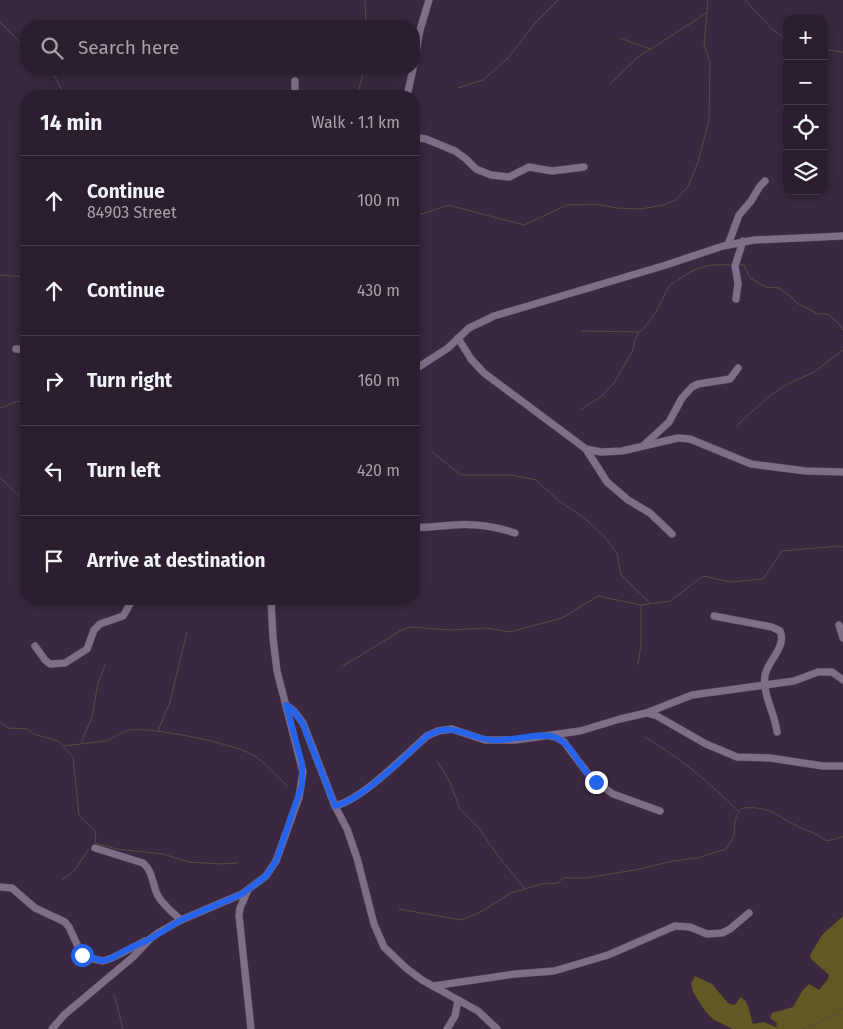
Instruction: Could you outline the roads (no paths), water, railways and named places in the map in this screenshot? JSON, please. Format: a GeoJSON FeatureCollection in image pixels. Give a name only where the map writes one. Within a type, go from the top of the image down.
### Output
{"type":"FeatureCollection","features":[{"type":"Feature","properties":{"kind":"street"},"geometry":{"type":"LineString","coordinates":[[420,30],[429,0]]}},
{"type":"Feature","properties":{"kind":"street"},"geometry":{"type":"LineString","coordinates":[[408,90],[412,75]]}},
{"type":"Feature","properties":{"kind":"street"},"geometry":{"type":"LineString","coordinates":[[294,81],[295,90]]}},
{"type":"Feature","properties":{"kind":"street"},"geometry":{"type":"LineString","coordinates":[[420,138],[455,151],[476,169],[491,175],[509,177],[529,167],[552,170],[584,167]]}},
{"type":"Feature","properties":{"kind":"street"},"geometry":{"type":"LineString","coordinates":[[728,245],[740,215],[752,201],[760,186],[765,182]]}},
{"type":"Feature","properties":{"kind":"street"},"geometry":{"type":"LineString","coordinates":[[420,366],[432,359],[469,328],[494,316],[666,265],[695,254],[743,241],[843,236]]}},
{"type":"Feature","properties":{"kind":"street"},"geometry":{"type":"LineString","coordinates":[[736,299],[738,283],[735,266],[743,241]]}},
{"type":"Feature","properties":{"kind":"street"},"geometry":{"type":"LineString","coordinates":[[458,338],[471,359],[484,373],[586,449],[612,452],[678,438],[690,439],[751,464],[806,471],[843,472]]}},
{"type":"Feature","properties":{"kind":"street"},"geometry":{"type":"LineString","coordinates":[[16,349],[20,349]]}},
{"type":"Feature","properties":{"kind":"street"},"geometry":{"type":"LineString","coordinates":[[641,447],[669,422],[682,398],[692,387],[698,384],[730,379],[738,368]]}},
{"type":"Feature","properties":{"kind":"street"},"geometry":{"type":"LineString","coordinates":[[586,449],[607,482],[628,500],[650,513],[672,534]]}},
{"type":"Feature","properties":{"kind":"street"},"geometry":{"type":"LineString","coordinates":[[420,527],[484,525],[515,533]]}},
{"type":"Feature","properties":{"kind":"street"},"geometry":{"type":"LineString","coordinates":[[35,646],[50,664],[65,663],[87,649],[94,630],[100,624],[123,616],[130,605]]}},
{"type":"Feature","properties":{"kind":"street"},"geometry":{"type":"LineString","coordinates":[[0,886],[12,888],[35,908],[65,922],[82,955],[103,961],[150,939],[181,920],[248,890],[266,876],[276,861],[302,785],[302,764],[277,671],[271,605]]}},
{"type":"Feature","properties":{"kind":"street"},"geometry":{"type":"LineString","coordinates":[[714,616],[772,627],[780,631],[781,645],[766,670],[764,684],[776,721],[776,732]]}},
{"type":"Feature","properties":{"kind":"street"},"geometry":{"type":"LineString","coordinates":[[839,625],[843,638]]}},
{"type":"Feature","properties":{"kind":"street"},"geometry":{"type":"LineString","coordinates":[[335,806],[344,804],[364,791],[427,736],[438,730],[452,729],[491,740],[515,740],[580,731],[620,718],[646,713],[692,695],[794,681],[826,671],[832,672],[843,680]]}},
{"type":"Feature","properties":{"kind":"street"},"geometry":{"type":"LineString","coordinates":[[286,705],[294,711],[303,724],[335,806],[347,829],[374,924],[384,947],[406,968],[433,986],[478,1011],[490,1025],[497,1029]]}},
{"type":"Feature","properties":{"kind":"street"},"geometry":{"type":"LineString","coordinates":[[646,713],[657,716],[706,744],[737,757],[770,758],[823,766],[843,766]]}},
{"type":"Feature","properties":{"kind":"street"},"geometry":{"type":"LineString","coordinates":[[547,735],[556,737],[564,742],[592,779],[613,794],[660,811]]}},
{"type":"Feature","properties":{"kind":"street"},"geometry":{"type":"LineString","coordinates":[[95,848],[143,863],[149,867],[154,887],[159,897],[181,920]]}},
{"type":"Feature","properties":{"kind":"street"},"geometry":{"type":"LineString","coordinates":[[248,890],[239,915],[251,1029]]}},
{"type":"Feature","properties":{"kind":"street"},"geometry":{"type":"LineString","coordinates":[[433,986],[520,973],[554,971],[608,955],[675,926],[690,927],[707,934],[722,933],[730,929],[749,913]]}},
{"type":"Feature","properties":{"kind":"street"},"geometry":{"type":"LineString","coordinates":[[52,1029],[64,1015],[133,957],[150,939]]}},
{"type":"Feature","properties":{"kind":"street"},"geometry":{"type":"LineString","coordinates":[[446,1029],[455,1016],[458,1000]]}},
{"type":"Feature","properties":{"kind":"waterway"},"geometry":{"type":"LineString","coordinates":[[365,0],[366,20]]}},
{"type":"Feature","properties":{"kind":"waterway"},"geometry":{"type":"LineString","coordinates":[[458,88],[483,80],[507,59],[537,21],[558,0]]}},
{"type":"Feature","properties":{"kind":"waterway"},"geometry":{"type":"LineString","coordinates":[[420,215],[448,205],[524,225],[567,205],[596,204],[616,208],[641,209],[663,205],[676,200],[688,186],[698,162],[709,120],[710,63],[704,45],[708,0]]}},
{"type":"Feature","properties":{"kind":"waterway"},"geometry":{"type":"LineString","coordinates":[[745,0],[773,30],[783,36]]}},
{"type":"Feature","properties":{"kind":"waterway"},"geometry":{"type":"LineString","coordinates":[[609,85],[639,56],[706,13]]}},
{"type":"Feature","properties":{"kind":"waterway"},"geometry":{"type":"LineString","coordinates":[[0,22],[20,42]]}},
{"type":"Feature","properties":{"kind":"waterway"},"geometry":{"type":"LineString","coordinates":[[620,38],[650,49]]}},
{"type":"Feature","properties":{"kind":"waterway"},"geometry":{"type":"LineString","coordinates":[[828,50],[843,52]]}},
{"type":"Feature","properties":{"kind":"waterway"},"geometry":{"type":"LineString","coordinates":[[54,75],[62,90]]}},
{"type":"Feature","properties":{"kind":"waterway"},"geometry":{"type":"LineString","coordinates":[[359,90],[362,75]]}},
{"type":"Feature","properties":{"kind":"waterway"},"geometry":{"type":"LineString","coordinates":[[677,281],[696,269],[716,265],[732,265]]}},
{"type":"Feature","properties":{"kind":"waterway"},"geometry":{"type":"LineString","coordinates":[[737,265],[744,265],[750,278],[766,287],[779,288],[792,297],[795,302],[818,314],[827,314],[843,330]]}},
{"type":"Feature","properties":{"kind":"waterway"},"geometry":{"type":"LineString","coordinates":[[0,275],[20,277]]}},
{"type":"Feature","properties":{"kind":"waterway"},"geometry":{"type":"LineString","coordinates":[[582,331],[640,332],[652,318],[668,288],[674,282]]}},
{"type":"Feature","properties":{"kind":"waterway"},"geometry":{"type":"LineString","coordinates":[[580,410],[602,396],[614,383],[633,350],[635,339],[639,332]]}},
{"type":"Feature","properties":{"kind":"waterway"},"geometry":{"type":"LineString","coordinates":[[737,425],[771,395],[786,385],[814,372],[843,350]]}},
{"type":"Feature","properties":{"kind":"waterway"},"geometry":{"type":"LineString","coordinates":[[0,408],[20,401]]}},
{"type":"Feature","properties":{"kind":"waterway"},"geometry":{"type":"LineString","coordinates":[[431,451],[461,475],[512,475],[536,480],[559,501],[583,517],[604,536],[617,553],[621,575],[650,603]]}},
{"type":"Feature","properties":{"kind":"waterway"},"geometry":{"type":"LineString","coordinates":[[0,478],[20,496]]}},
{"type":"Feature","properties":{"kind":"waterway"},"geometry":{"type":"LineString","coordinates":[[343,666],[400,631],[410,627],[451,630],[487,628],[510,632],[562,618],[598,596],[641,605],[670,601],[703,576],[731,582],[763,579],[782,551],[843,547]]}},
{"type":"Feature","properties":{"kind":"waterway"},"geometry":{"type":"LineString","coordinates":[[638,665],[641,644],[641,606]]}},
{"type":"Feature","properties":{"kind":"waterway"},"geometry":{"type":"LineString","coordinates":[[158,731],[170,702],[187,632]]}},
{"type":"Feature","properties":{"kind":"waterway"},"geometry":{"type":"LineString","coordinates":[[81,743],[92,717],[98,683],[105,665]]}},
{"type":"Feature","properties":{"kind":"waterway"},"geometry":{"type":"LineString","coordinates":[[0,722],[8,728],[27,729],[34,734],[58,741],[73,757],[79,815],[94,829],[95,843],[117,849],[163,854],[189,862],[238,863]]}},
{"type":"Feature","properties":{"kind":"waterway"},"geometry":{"type":"LineString","coordinates":[[63,746],[105,741],[129,730],[173,733],[243,750],[267,765],[287,786]]}},
{"type":"Feature","properties":{"kind":"waterway"},"geometry":{"type":"LineString","coordinates":[[645,737],[694,771],[738,811]]}},
{"type":"Feature","properties":{"kind":"waterway"},"geometry":{"type":"LineString","coordinates":[[437,761],[450,782],[460,809],[479,828],[498,856],[525,889]]}},
{"type":"Feature","properties":{"kind":"waterway"},"geometry":{"type":"LineString","coordinates":[[399,909],[461,920],[479,913],[511,893],[541,884],[558,883],[563,878],[585,878],[697,858],[726,849],[733,838],[737,815],[743,808],[760,808],[772,812],[825,840],[843,837]]}},
{"type":"Feature","properties":{"kind":"waterway"},"geometry":{"type":"LineString","coordinates":[[62,880],[74,871],[89,849]]}},
{"type":"Feature","properties":{"kind":"waterway"},"geometry":{"type":"LineString","coordinates":[[114,994],[123,1029]]}},
{"type":"Feature","properties":{"kind":"waterway"},"geometry":{"type":"LineString","coordinates":[[802,1029],[828,1018],[843,1008]]}}]}
